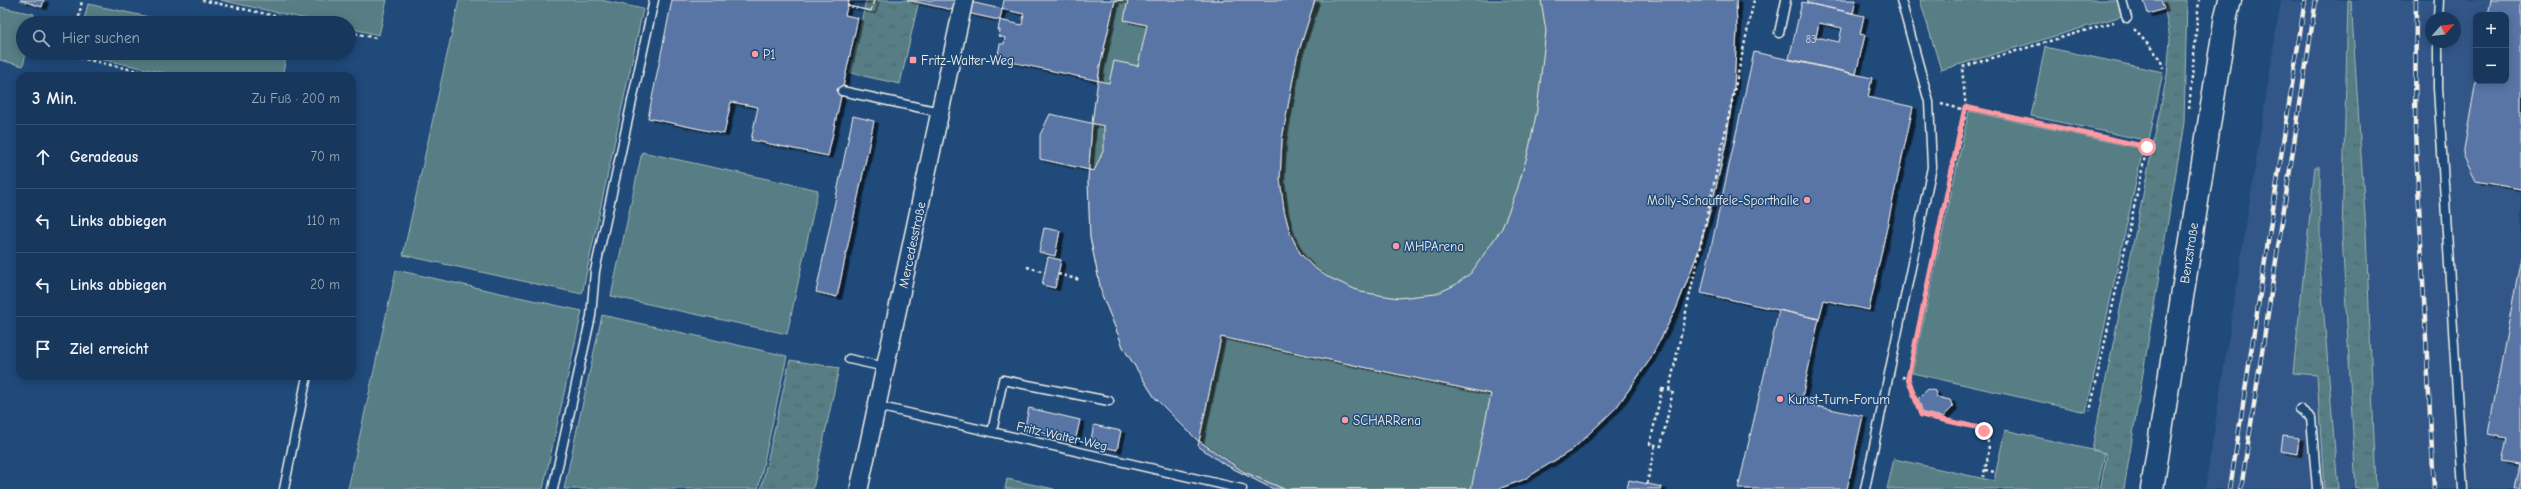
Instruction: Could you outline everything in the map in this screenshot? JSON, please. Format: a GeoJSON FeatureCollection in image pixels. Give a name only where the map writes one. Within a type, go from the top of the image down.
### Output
{"type":"FeatureCollection","features":[{"type":"Feature","properties":{"kind":"main road","name":"Benzstraße"},"geometry":{"type":"LineString","coordinates":[[2152,489],[2227,5]]}},
{"type":"Feature","properties":{"kind":"street","name":"Mercedesstraße"},"geometry":{"type":"LineString","coordinates":[[859,489],[964,0]]}},
{"type":"Feature","properties":{"kind":"lane"},"geometry":{"type":"LineString","coordinates":[[553,489],[591,316],[595,271],[654,0]]}},
{"type":"Feature","properties":{"kind":"lane"},"geometry":{"type":"LineString","coordinates":[[1779,33],[1786,0]]}},
{"type":"Feature","properties":{"kind":"lane"},"geometry":{"type":"LineString","coordinates":[[1865,489],[1932,167],[1929,102],[1900,0]]}},
{"type":"Feature","properties":{"kind":"lane"},"geometry":{"type":"LineString","coordinates":[[2122,0],[2128,18]]}},
{"type":"Feature","properties":{"kind":"lane"},"geometry":{"type":"LineString","coordinates":[[2438,12],[2439,0]]}},
{"type":"Feature","properties":{"kind":"lane"},"geometry":{"type":"LineString","coordinates":[[2438,48],[2438,88],[2463,489]]}},
{"type":"Feature","properties":{"kind":"lane"},"geometry":{"type":"LineString","coordinates":[[842,91],[940,112]]}},
{"type":"Feature","properties":{"kind":"lane"},"geometry":{"type":"LineString","coordinates":[[849,359],[885,367]]}},
{"type":"Feature","properties":{"kind":"lane"},"geometry":{"type":"LineString","coordinates":[[284,489],[306,380]]}},
{"type":"Feature","properties":{"kind":"lane"},"geometry":{"type":"LineString","coordinates":[[992,432],[1003,380],[1109,401]]}},
{"type":"Feature","properties":{"kind":"lane","name":"Fritz-Walter-Weg"},"geometry":{"type":"LineString","coordinates":[[877,406],[1242,489]]}},
{"type":"Feature","properties":{"kind":"lane"},"geometry":{"type":"LineString","coordinates":[[2300,409],[2311,418],[2317,489]]}},
{"type":"Feature","properties":{"kind":"path"},"geometry":{"type":"LineString","coordinates":[[79,16],[82,0]]}},
{"type":"Feature","properties":{"kind":"path"},"geometry":{"type":"LineString","coordinates":[[202,0],[276,16]]}},
{"type":"Feature","properties":{"kind":"path"},"geometry":{"type":"LineString","coordinates":[[1669,390],[1754,0]]}},
{"type":"Feature","properties":{"kind":"path"},"geometry":{"type":"LineString","coordinates":[[2189,111],[2199,0]]}},
{"type":"Feature","properties":{"kind":"path"},"geometry":{"type":"LineString","coordinates":[[1983,477],[1990,446],[1984,431],[1980,428],[1921,415],[1908,378],[1965,108],[1962,67],[2128,18],[2132,26],[2160,58],[2163,68]]}},
{"type":"Feature","properties":{"kind":"path"},"geometry":{"type":"LineString","coordinates":[[356,34],[376,38]]}},
{"type":"Feature","properties":{"kind":"path"},"geometry":{"type":"LineString","coordinates":[[89,60],[142,72]]}},
{"type":"Feature","properties":{"kind":"path"},"geometry":{"type":"LineString","coordinates":[[1929,102],[1965,108],[2147,147],[2090,411]]}},
{"type":"Feature","properties":{"kind":"path"},"geometry":{"type":"LineString","coordinates":[[1027,267],[1045,272]]}},
{"type":"Feature","properties":{"kind":"path"},"geometry":{"type":"LineString","coordinates":[[1058,274],[1080,280]]}},
{"type":"Feature","properties":{"kind":"path"},"geometry":{"type":"LineString","coordinates":[[1890,373],[1908,378]]}},
{"type":"Feature","properties":{"kind":"path"},"geometry":{"type":"LineString","coordinates":[[1662,389],[1669,390],[1673,391],[1661,446],[1650,444],[1662,389]]}},
{"type":"Feature","properties":{"kind":"path"},"geometry":{"type":"LineString","coordinates":[[1647,484],[1655,445]]}},
{"type":"Feature","properties":{"kind":"path"},"geometry":{"type":"LineString","coordinates":[[1985,470],[1995,472]]}},
{"type":"Feature","properties":{"kind":"shaded area"},"geometry":{"type":"Polygon","coordinates":[[[2281,0],[2521,0],[2521,489],[2205,489],[2281,0]]]}},
{"type":"Feature","properties":{"kind":"green space"},"geometry":{"type":"Polygon","coordinates":[[[220,0],[387,0],[379,35],[356,30],[356,16],[293,16],[220,0]]]}},
{"type":"Feature","properties":{"kind":"green space"},"geometry":{"type":"Polygon","coordinates":[[[459,0],[601,0],[643,9],[582,294],[403,255],[459,0]]]}},
{"type":"Feature","properties":{"kind":"green space"},"geometry":{"type":"Polygon","coordinates":[[[866,0],[919,0],[900,84],[850,73],[866,0]]]}},
{"type":"Feature","properties":{"kind":"green space","name":"MHPArena"},"geometry":{"type":"Polygon","coordinates":[[[1115,0],[1736,0],[1736,51],[1731,105],[1723,159],[1710,214],[1693,267],[1672,318],[1646,365],[1616,407],[1598,423],[1524,479],[1498,489],[1284,489],[1244,472],[1196,439],[1155,398],[1124,349],[1102,295],[1090,237],[1088,180],[1092,123],[1100,66],[1115,0]]]}},
{"type":"Feature","properties":{"kind":"green space"},"geometry":{"type":"Polygon","coordinates":[[[1920,0],[2117,0],[2122,16],[1941,70],[1920,0]]]}},
{"type":"Feature","properties":{"kind":"green space"},"geometry":{"type":"Polygon","coordinates":[[[2163,0],[2187,0],[2184,123],[2124,489],[2100,489],[2107,454],[2092,449],[2167,75],[2170,39],[2163,0]]]}},
{"type":"Feature","properties":{"kind":"green space"},"geometry":{"type":"Polygon","coordinates":[[[2348,0],[2351,0],[2366,231],[2376,489],[2356,489],[2342,234],[2348,0]]]}},
{"type":"Feature","properties":{"kind":"green space"},"geometry":{"type":"Polygon","coordinates":[[[88,4],[144,16],[85,16],[88,4]]]}},
{"type":"Feature","properties":{"kind":"green space"},"geometry":{"type":"Polygon","coordinates":[[[0,7],[34,14],[34,16],[16,16],[16,60],[24,60],[23,66],[0,60],[0,7]]]}},
{"type":"Feature","properties":{"kind":"green space"},"geometry":{"type":"Polygon","coordinates":[[[2045,47],[2163,72],[2149,141],[2031,116],[2045,47]]]}},
{"type":"Feature","properties":{"kind":"green space"},"geometry":{"type":"Polygon","coordinates":[[[105,60],[285,60],[283,72],[160,72],[105,60]]]}},
{"type":"Feature","properties":{"kind":"green space"},"geometry":{"type":"Polygon","coordinates":[[[1969,111],[2143,149],[2086,412],[1912,373],[1969,111]]]}},
{"type":"Feature","properties":{"kind":"green space"},"geometry":{"type":"Polygon","coordinates":[[[642,152],[818,190],[787,334],[611,296],[642,152]]]}},
{"type":"Feature","properties":{"kind":"green space"},"geometry":{"type":"Polygon","coordinates":[[[2315,167],[2320,167],[2320,267],[2338,489],[2324,489],[2317,375],[2293,373],[2315,167]]]}},
{"type":"Feature","properties":{"kind":"green space"},"geometry":{"type":"Polygon","coordinates":[[[396,270],[582,311],[543,489],[348,489],[396,270]]]}},
{"type":"Feature","properties":{"kind":"green space"},"geometry":{"type":"Polygon","coordinates":[[[602,315],[787,356],[758,489],[564,489],[602,315]]]}},
{"type":"Feature","properties":{"kind":"green space"},"geometry":{"type":"Polygon","coordinates":[[[790,360],[839,368],[813,489],[761,489],[790,360]]]}},
{"type":"Feature","properties":{"kind":"green space"},"geometry":{"type":"Polygon","coordinates":[[[2005,430],[2105,453],[2097,489],[1887,489],[1894,459],[1994,481],[2005,430]]]}},
{"type":"Feature","properties":{"kind":"green space"},"geometry":{"type":"Polygon","coordinates":[[[1007,479],[1054,489],[1005,489],[1007,479]]]}},
{"type":"Feature","properties":{"kind":"building"},"geometry":{"type":"Polygon","coordinates":[[[20,0],[44,0],[42,7],[20,0]]]}},
{"type":"Feature","properties":{"kind":"building","name":"P1"},"geometry":{"type":"Polygon","coordinates":[[[672,0],[849,0],[845,15],[858,18],[828,156],[751,140],[758,107],[731,102],[724,134],[648,118],[672,0]]]}},
{"type":"Feature","properties":{"kind":"building"},"geometry":{"type":"Polygon","coordinates":[[[849,0],[874,0],[871,11],[848,6],[849,0]]]}},
{"type":"Feature","properties":{"kind":"building"},"geometry":{"type":"Polygon","coordinates":[[[849,0],[874,0],[871,11],[848,6],[849,0]]]}},
{"type":"Feature","properties":{"kind":"building"},"geometry":{"type":"Polygon","coordinates":[[[907,0],[961,0],[1024,14],[1022,25],[907,0]]]}},
{"type":"Feature","properties":{"kind":"building"},"geometry":{"type":"Polygon","coordinates":[[[1004,0],[1128,0],[1124,20],[1147,25],[1138,66],[1114,61],[1109,83],[997,59],[1000,44],[1004,44],[1005,38],[999,36],[1000,30],[998,30],[1004,0]]]}},
{"type":"Feature","properties":{"kind":"building","name":"MHPArena"},"geometry":{"type":"Polygon","coordinates":[[[1115,0],[1315,0],[1297,57],[1282,139],[1280,179],[1284,210],[1290,233],[1300,253],[1312,266],[1326,276],[1361,292],[1398,298],[1436,294],[1455,285],[1471,273],[1502,228],[1517,190],[1528,153],[1537,110],[1546,31],[1541,0],[1736,0],[1737,30],[1734,86],[1726,143],[1713,200],[1697,255],[1676,309],[1649,361],[1616,408],[1572,450],[1523,480],[1498,489],[1284,489],[1244,472],[1196,439],[1155,398],[1124,349],[1102,295],[1090,237],[1088,180],[1092,123],[1100,66],[1115,0]]]}},
{"type":"Feature","properties":{"kind":"building"},"geometry":{"type":"Polygon","coordinates":[[[1808,0],[1856,0],[1853,13],[1807,3],[1808,0]]]}},
{"type":"Feature","properties":{"kind":"building"},"geometry":{"type":"Polygon","coordinates":[[[2144,0],[2161,0],[2164,9],[2148,14],[2144,0]]]}},
{"type":"Feature","properties":{"kind":"building"},"geometry":{"type":"Polygon","coordinates":[[[2491,0],[2521,0],[2521,189],[2476,181],[2463,155],[2475,84],[2509,84],[2509,12],[2489,12],[2491,0]]]}},
{"type":"Feature","properties":{"kind":"building"},"geometry":{"type":"Polygon","coordinates":[[[1802,2],[1864,16],[1860,34],[1865,35],[1856,74],[1789,59],[1802,2]],[[1819,23],[1816,37],[1839,42],[1842,28],[1819,23]]]}},
{"type":"Feature","properties":{"kind":"building","name":"Molly-Schauffele-Sporthalle"},"geometry":{"type":"Polygon","coordinates":[[[1754,52],[1872,78],[1868,97],[1913,107],[1869,310],[1824,300],[1819,319],[1701,293],[1754,52]]]}},
{"type":"Feature","properties":{"kind":"building"},"geometry":{"type":"Polygon","coordinates":[[[1050,114],[1104,126],[1104,149],[1094,171],[1040,159],[1040,135],[1050,114]]]}},
{"type":"Feature","properties":{"kind":"building"},"geometry":{"type":"Polygon","coordinates":[[[853,116],[874,121],[837,297],[816,292],[853,116]]]}},
{"type":"Feature","properties":{"kind":"building"},"geometry":{"type":"Polygon","coordinates":[[[1044,228],[1060,231],[1055,256],[1039,252],[1044,228]]]}},
{"type":"Feature","properties":{"kind":"building"},"geometry":{"type":"Polygon","coordinates":[[[1048,257],[1061,260],[1055,288],[1042,285],[1048,257]]]}},
{"type":"Feature","properties":{"kind":"building"},"geometry":{"type":"Polygon","coordinates":[[[2521,257],[2521,489],[2515,489],[2520,465],[2502,462],[2507,438],[2488,434],[2521,257]]]}},
{"type":"Feature","properties":{"kind":"building","name":"Kunst-Turn-Forum"},"geometry":{"type":"Polygon","coordinates":[[[1779,310],[1819,319],[1801,403],[1863,416],[1847,489],[1738,489],[1779,310]]]}},
{"type":"Feature","properties":{"kind":"building","name":"SCHARRena"},"geometry":{"type":"Polygon","coordinates":[[[1221,337],[1491,394],[1471,489],[1273,489],[1222,463],[1198,446],[1221,337]]]}},
{"type":"Feature","properties":{"kind":"building"},"geometry":{"type":"Polygon","coordinates":[[[1928,389],[1935,391],[1937,397],[1950,400],[1953,407],[1943,417],[1923,413],[1918,399],[1928,389]]]}},
{"type":"Feature","properties":{"kind":"building"},"geometry":{"type":"Polygon","coordinates":[[[1029,408],[1080,420],[1075,442],[1024,430],[1029,408]]]}},
{"type":"Feature","properties":{"kind":"building"},"geometry":{"type":"Polygon","coordinates":[[[1094,425],[1121,431],[1117,450],[1090,444],[1094,425]]]}},
{"type":"Feature","properties":{"kind":"building"},"geometry":{"type":"Polygon","coordinates":[[[2283,436],[2299,438],[2297,454],[2281,451],[2283,436]]]}},
{"type":"Feature","properties":{"kind":"building"},"geometry":{"type":"Polygon","coordinates":[[[1629,480],[1662,487],[1661,489],[1627,489],[1629,480]]]}},
{"type":"Feature","properties":{"kind":"railway"},"geometry":{"type":"LineString","coordinates":[[2230,489],[2305,0]]}},
{"type":"Feature","properties":{"kind":"railway"},"geometry":{"type":"LineString","coordinates":[[2241,489],[2316,0]]}},
{"type":"Feature","properties":{"kind":"railway"},"geometry":{"type":"LineString","coordinates":[[2416,0],[2415,130],[2434,489]]}},
{"type":"Feature","properties":{"kind":"place","name":"P1"},"geometry":{"type":"Point","coordinates":[755,54]}},
{"type":"Feature","properties":{"kind":"place","name":"Fritz-Walter-Weg"},"geometry":{"type":"Point","coordinates":[913,60]}},
{"type":"Feature","properties":{"kind":"place","name":"Molly-Schauffele-Sporthalle"},"geometry":{"type":"Point","coordinates":[1807,200]}},
{"type":"Feature","properties":{"kind":"place","name":"MHPArena"},"geometry":{"type":"Point","coordinates":[1396,246]}},
{"type":"Feature","properties":{"kind":"place","name":"Kunst-Turn-Forum"},"geometry":{"type":"Point","coordinates":[1780,399]}},
{"type":"Feature","properties":{"kind":"place","name":"SCHARRena"},"geometry":{"type":"Point","coordinates":[1345,420]}},
{"type":"Feature","properties":{"kind":"route"},"geometry":{"type":"LineString","coordinates":[[1984,431],[1980,428],[1921,415],[1908,378],[1966,110],[1965,107],[2147,147]]}}]}
